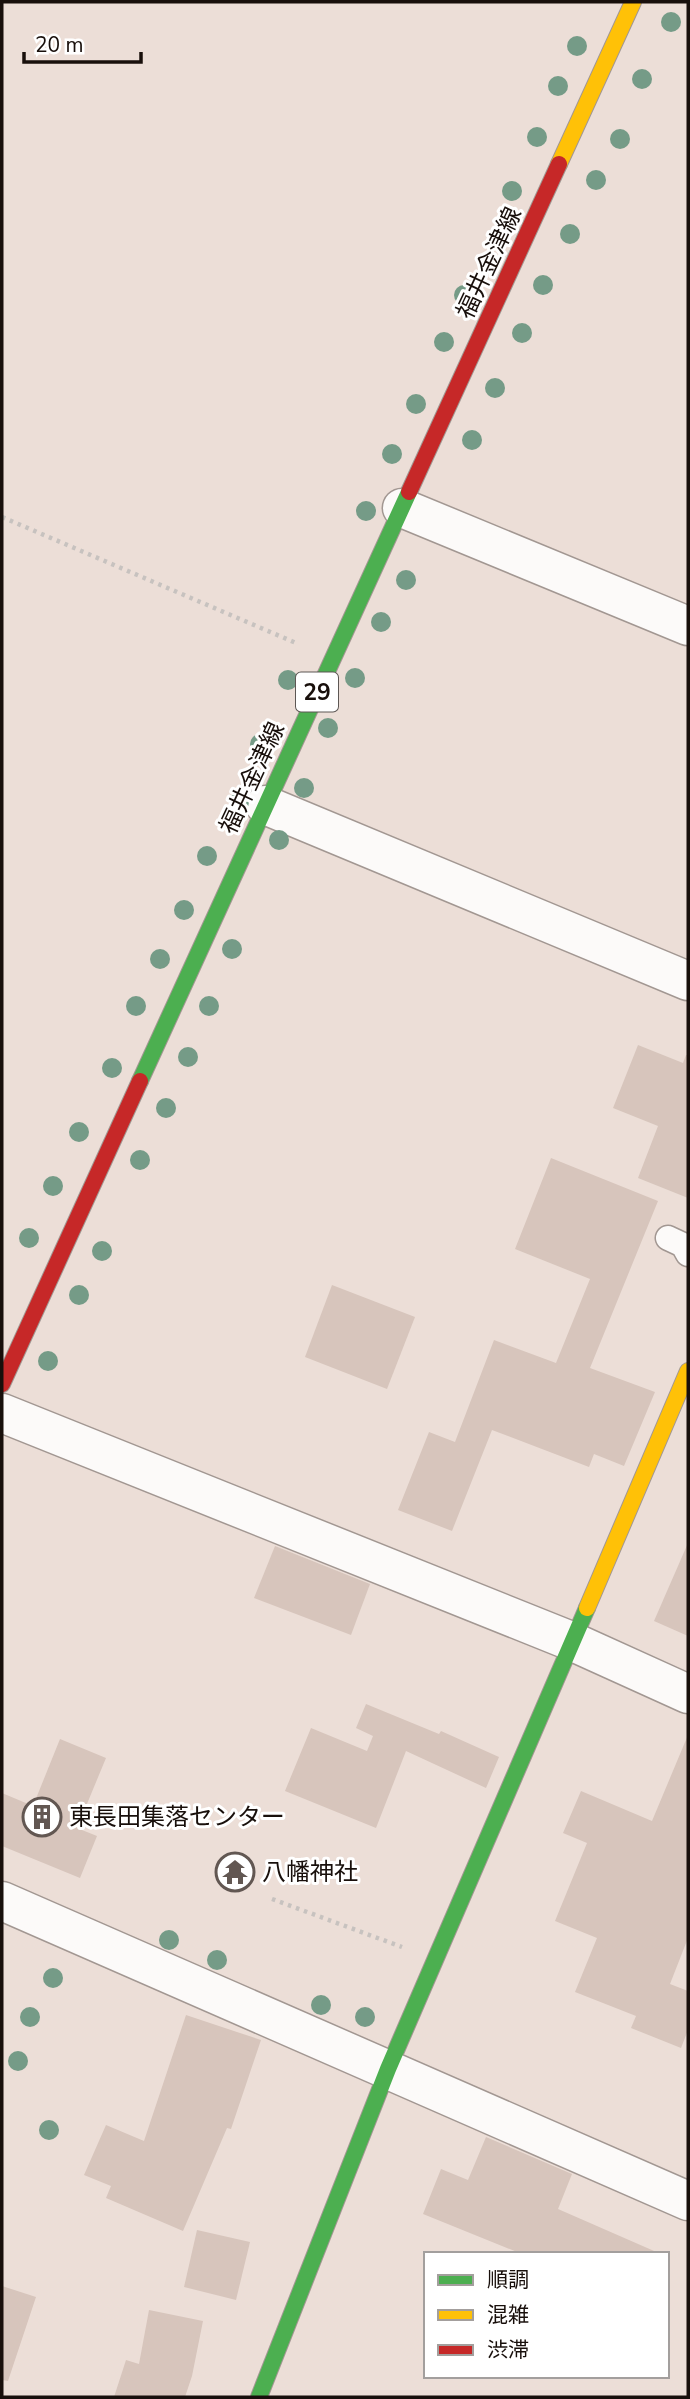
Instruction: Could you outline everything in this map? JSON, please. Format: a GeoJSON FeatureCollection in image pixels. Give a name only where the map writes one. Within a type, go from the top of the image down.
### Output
{"type":"FeatureCollection","features":[{"type":"Feature","properties":{"kind":"main road","name":"福井金津線"},"geometry":{"type":"LineString","coordinates":[[2,1384],[633,2]]}},
{"type":"Feature","properties":{"kind":"main road"},"geometry":{"type":"LineString","coordinates":[[259,2397],[387,2069],[437,1959],[688,1371]]}},
{"type":"Feature","properties":{"kind":"street"},"geometry":{"type":"LineString","coordinates":[[402,508],[688,626]]}},
{"type":"Feature","properties":{"kind":"street"},"geometry":{"type":"LineString","coordinates":[[265,806],[688,981]]}},
{"type":"Feature","properties":{"kind":"street"},"geometry":{"type":"LineString","coordinates":[[2,1413],[571,1641],[688,1694]]}},
{"type":"Feature","properties":{"kind":"street"},"geometry":{"type":"LineString","coordinates":[[2,1901],[688,2201]]}},
{"type":"Feature","properties":{"kind":"lane"},"geometry":{"type":"LineString","coordinates":[[668,1238],[683,1245],[688,1254]]}},
{"type":"Feature","properties":{"kind":"path"},"geometry":{"type":"LineString","coordinates":[[2,517],[333,658]]}},
{"type":"Feature","properties":{"kind":"path"},"geometry":{"type":"LineString","coordinates":[[272,1899],[437,1959]]}},
{"type":"Feature","properties":{"kind":"building"},"geometry":{"type":"Polygon","coordinates":[[[638,1045],[683,1063],[688,1055],[688,1198],[638,1178],[658,1126],[613,1108],[638,1045]]]}},
{"type":"Feature","properties":{"kind":"building"},"geometry":{"type":"Polygon","coordinates":[[[551,1158],[658,1201],[590,1368],[655,1392],[624,1466],[594,1454],[589,1467],[492,1430],[452,1531],[398,1510],[429,1432],[455,1442],[494,1340],[556,1363],[590,1279],[515,1249],[551,1158]]]}},
{"type":"Feature","properties":{"kind":"building"},"geometry":{"type":"Polygon","coordinates":[[[332,1285],[415,1317],[387,1389],[305,1357],[332,1285]]]}},
{"type":"Feature","properties":{"kind":"building"},"geometry":{"type":"Polygon","coordinates":[[[688,1543],[688,1636],[654,1621],[688,1543]]]}},
{"type":"Feature","properties":{"kind":"building"},"geometry":{"type":"Polygon","coordinates":[[[275,1546],[370,1584],[351,1635],[254,1598],[275,1546]]]}},
{"type":"Feature","properties":{"kind":"building"},"geometry":{"type":"Polygon","coordinates":[[[366,1704],[439,1734],[441,1731],[499,1757],[486,1788],[406,1751],[376,1828],[285,1791],[311,1728],[367,1751],[373,1736],[356,1728],[366,1704]]]}},
{"type":"Feature","properties":{"kind":"building"},"geometry":{"type":"Polygon","coordinates":[[[688,1735],[688,1938],[670,1984],[688,1991],[688,2030],[681,2048],[631,2028],[636,2016],[575,1992],[597,1938],[555,1921],[587,1843],[563,1833],[581,1791],[652,1821],[688,1735]]]}},
{"type":"Feature","properties":{"kind":"building","name":"東長田集落センター"},"geometry":{"type":"Polygon","coordinates":[[[60,1739],[106,1758],[77,1828],[97,1836],[80,1878],[2,1846],[2,1793],[33,1806],[60,1739]]]}},
{"type":"Feature","properties":{"kind":"building"},"geometry":{"type":"Polygon","coordinates":[[[186,2015],[261,2040],[231,2129],[227,2128],[183,2231],[106,2198],[111,2186],[84,2175],[106,2125],[144,2141],[186,2015]]]}},
{"type":"Feature","properties":{"kind":"building"},"geometry":{"type":"Polygon","coordinates":[[[486,2137],[572,2174],[558,2209],[656,2252],[517,2252],[423,2214],[441,2169],[468,2180],[486,2137]]]}},
{"type":"Feature","properties":{"kind":"building"},"geometry":{"type":"Polygon","coordinates":[[[197,2230],[250,2242],[236,2300],[184,2287],[197,2230]]]}},
{"type":"Feature","properties":{"kind":"building"},"geometry":{"type":"Polygon","coordinates":[[[2,2286],[36,2297],[8,2381],[2,2380],[2,2286]]]}},
{"type":"Feature","properties":{"kind":"building"},"geometry":{"type":"Polygon","coordinates":[[[149,2310],[203,2321],[185,2397],[114,2397],[126,2360],[139,2364],[149,2310]]]}},
{"type":"Feature","properties":{"kind":"traffic: fast"},"geometry":{"type":"LineString","coordinates":[[140,1081],[409,492]]}},
{"type":"Feature","properties":{"kind":"traffic: fast"},"geometry":{"type":"LineString","coordinates":[[259,2397],[388,2069],[587,1608]]}},
{"type":"Feature","properties":{"kind":"traffic: slow"},"geometry":{"type":"LineString","coordinates":[[559,164],[633,2]]}},
{"type":"Feature","properties":{"kind":"traffic: slow"},"geometry":{"type":"LineString","coordinates":[[587,1608],[688,1371]]}},
{"type":"Feature","properties":{"kind":"traffic: jam"},"geometry":{"type":"LineString","coordinates":[[409,492],[559,164]]}},
{"type":"Feature","properties":{"kind":"traffic: jam"},"geometry":{"type":"LineString","coordinates":[[2,1384],[140,1081]]}},
{"type":"Feature","properties":{"kind":"place","name":"東長田集落センター"},"geometry":{"type":"Point","coordinates":[42,1817]}},
{"type":"Feature","properties":{"kind":"place","name":"八幡神社"},"geometry":{"type":"Point","coordinates":[235,1872]}}]}
